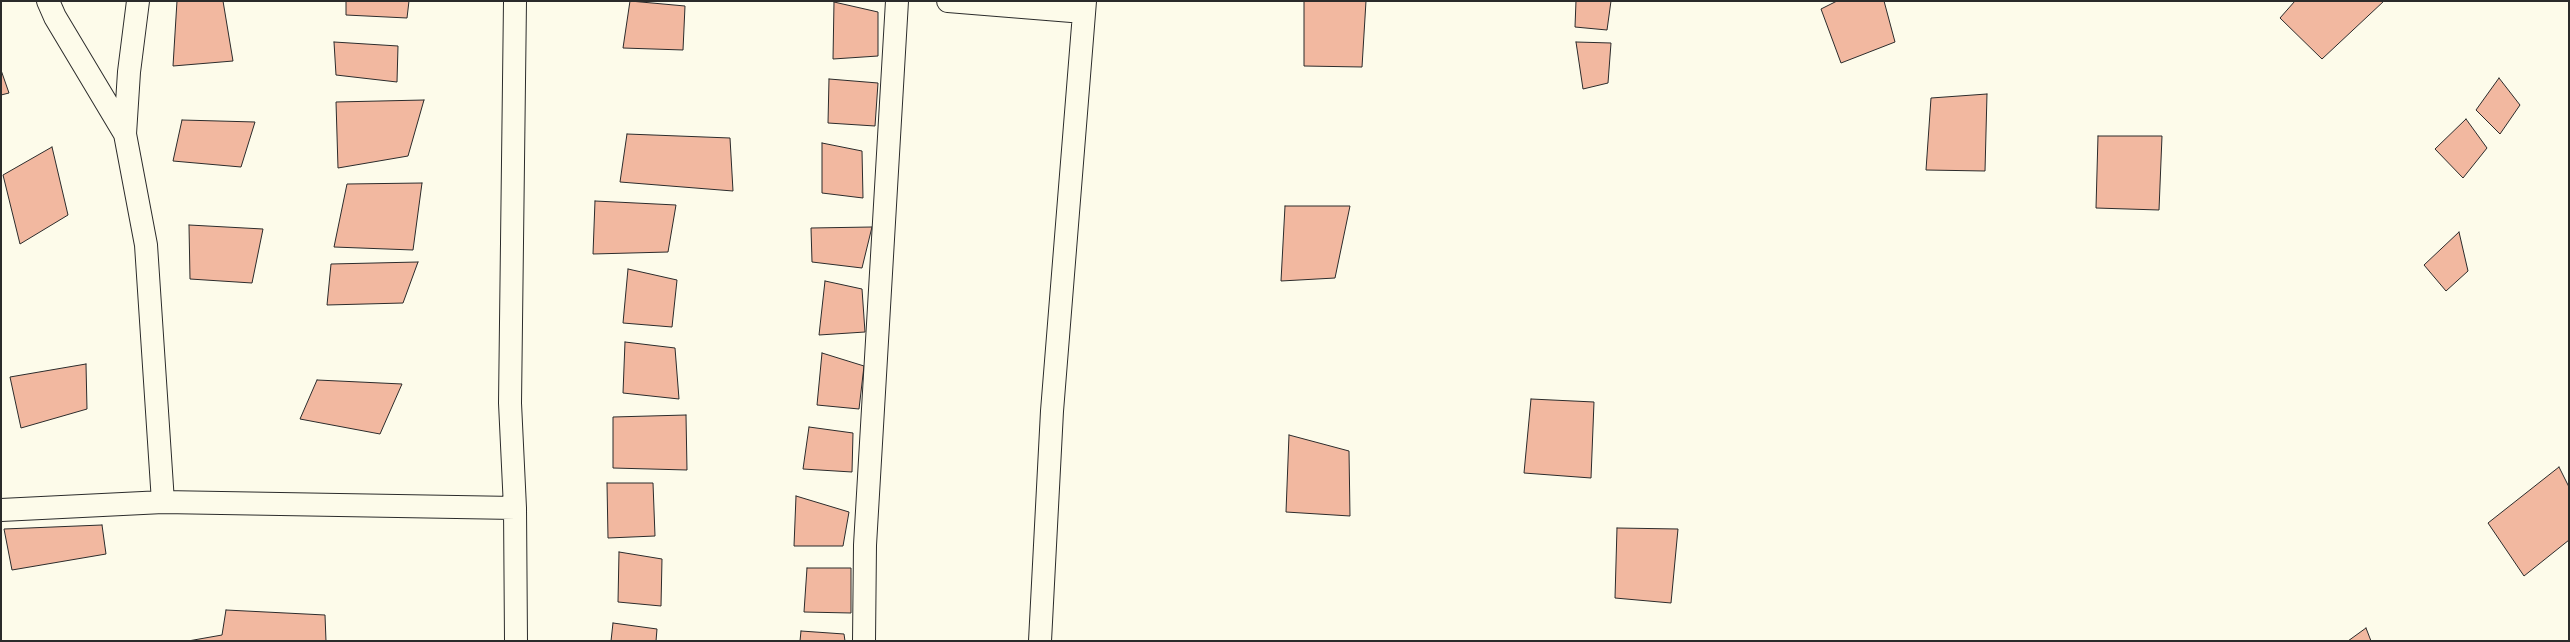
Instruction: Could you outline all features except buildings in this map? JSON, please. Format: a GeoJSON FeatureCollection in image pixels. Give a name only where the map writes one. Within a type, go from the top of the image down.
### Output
{"type":"FeatureCollection","features":[{"type":"Feature","properties":{"kind":"street"},"geometry":{"type":"LineString","coordinates":[[48,1],[55,17],[125,134]]}},
{"type":"Feature","properties":{"kind":"street"},"geometry":{"type":"LineString","coordinates":[[138,1],[129,72],[125,134],[146,245],[162,502]]}},
{"type":"Feature","properties":{"kind":"street"},"geometry":{"type":"LineString","coordinates":[[515,1],[510,403],[515,508],[516,641]]}},
{"type":"Feature","properties":{"kind":"street"},"geometry":{"type":"LineString","coordinates":[[864,641],[865,545],[897,1]]}},
{"type":"Feature","properties":{"kind":"street"},"geometry":{"type":"LineString","coordinates":[[948,1],[1084,6],[1052,411],[1040,641]]}},
{"type":"Feature","properties":{"kind":"street"},"geometry":{"type":"LineString","coordinates":[[1,510],[162,502],[515,508]]}}]}
